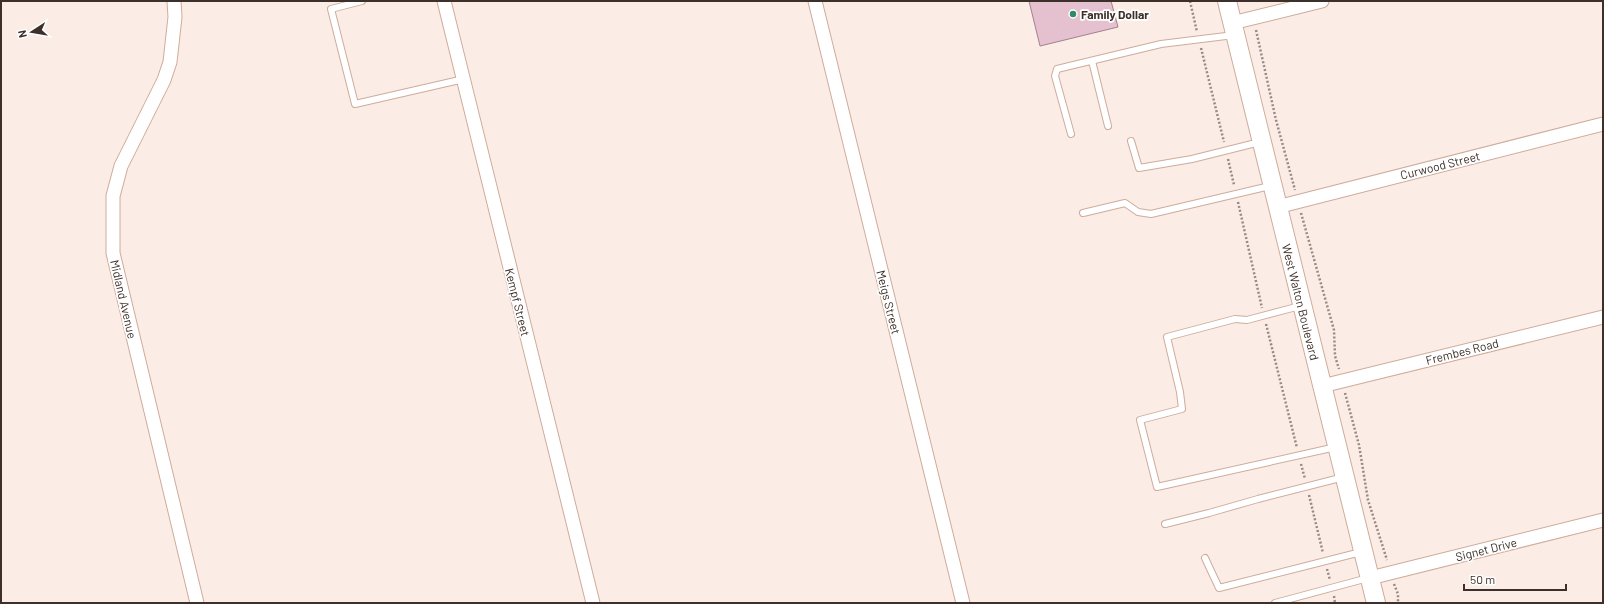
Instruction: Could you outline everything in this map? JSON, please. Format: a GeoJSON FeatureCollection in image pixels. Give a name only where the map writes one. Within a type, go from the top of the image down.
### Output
{"type":"FeatureCollection","features":[{"type":"Feature","properties":{"kind":"main road","name":"West Walton Boulevard"},"geometry":{"type":"LineString","coordinates":[[1227,1],[1376,603]]}},
{"type":"Feature","properties":{"kind":"street","name":"Midland Avenue"},"geometry":{"type":"LineString","coordinates":[[174,1],[175,17],[170,62],[164,80],[121,166],[113,196],[112,233],[113,252],[197,603]]}},
{"type":"Feature","properties":{"kind":"street","name":"Kempf Street"},"geometry":{"type":"LineString","coordinates":[[444,1],[593,603]]}},
{"type":"Feature","properties":{"kind":"street","name":"Meigs Street"},"geometry":{"type":"LineString","coordinates":[[815,1],[963,603]]}},
{"type":"Feature","properties":{"kind":"street"},"geometry":{"type":"LineString","coordinates":[[1234,29],[1253,18],[1322,1]]}},
{"type":"Feature","properties":{"kind":"street","name":"Curwood Street"},"geometry":{"type":"LineString","coordinates":[[1277,207],[1603,124]]}},
{"type":"Feature","properties":{"kind":"street","name":"Frembes Road"},"geometry":{"type":"LineString","coordinates":[[1322,386],[1603,317]]}},
{"type":"Feature","properties":{"kind":"street","name":"Signet Drive"},"geometry":{"type":"LineString","coordinates":[[1370,578],[1603,520]]}},
{"type":"Feature","properties":{"kind":"lane"},"geometry":{"type":"LineString","coordinates":[[362,1],[331,9],[355,104],[464,79]]}},
{"type":"Feature","properties":{"kind":"lane"},"geometry":{"type":"LineString","coordinates":[[1071,134],[1055,76],[1058,69],[1161,44],[1199,39],[1234,29]]}},
{"type":"Feature","properties":{"kind":"lane"},"geometry":{"type":"LineString","coordinates":[[1092,61],[1108,126]]}},
{"type":"Feature","properties":{"kind":"lane"},"geometry":{"type":"LineString","coordinates":[[1131,140],[1139,168],[1192,159],[1261,142]]}},
{"type":"Feature","properties":{"kind":"lane"},"geometry":{"type":"LineString","coordinates":[[1082,213],[1125,203],[1138,212],[1151,214],[1272,185]]}},
{"type":"Feature","properties":{"kind":"lane"},"geometry":{"type":"LineString","coordinates":[[1302,306],[1247,320],[1235,319],[1167,337],[1180,392],[1182,408],[1140,420],[1157,487],[1337,447]]}},
{"type":"Feature","properties":{"kind":"lane"},"geometry":{"type":"LineString","coordinates":[[1165,524],[1345,477]]}},
{"type":"Feature","properties":{"kind":"lane"},"geometry":{"type":"LineString","coordinates":[[1205,558],[1219,588],[1363,551]]}},
{"type":"Feature","properties":{"kind":"lane"},"geometry":{"type":"LineString","coordinates":[[1275,603],[1370,578]]}},
{"type":"Feature","properties":{"kind":"path"},"geometry":{"type":"LineString","coordinates":[[1190,1],[1264,316],[1336,603]]}},
{"type":"Feature","properties":{"kind":"path"},"geometry":{"type":"LineString","coordinates":[[1253,18],[1276,120],[1334,330],[1336,356],[1359,445],[1368,500],[1390,573],[1398,594],[1398,603]]}},
{"type":"Feature","properties":{"kind":"building","name":"Family Dollar"},"geometry":{"type":"Polygon","coordinates":[[[1029,1],[1111,1],[1118,27],[1040,46],[1029,1]]]}},
{"type":"Feature","properties":{"kind":"place","name":"Family Dollar"},"geometry":{"type":"Point","coordinates":[1073,14]}}]}
